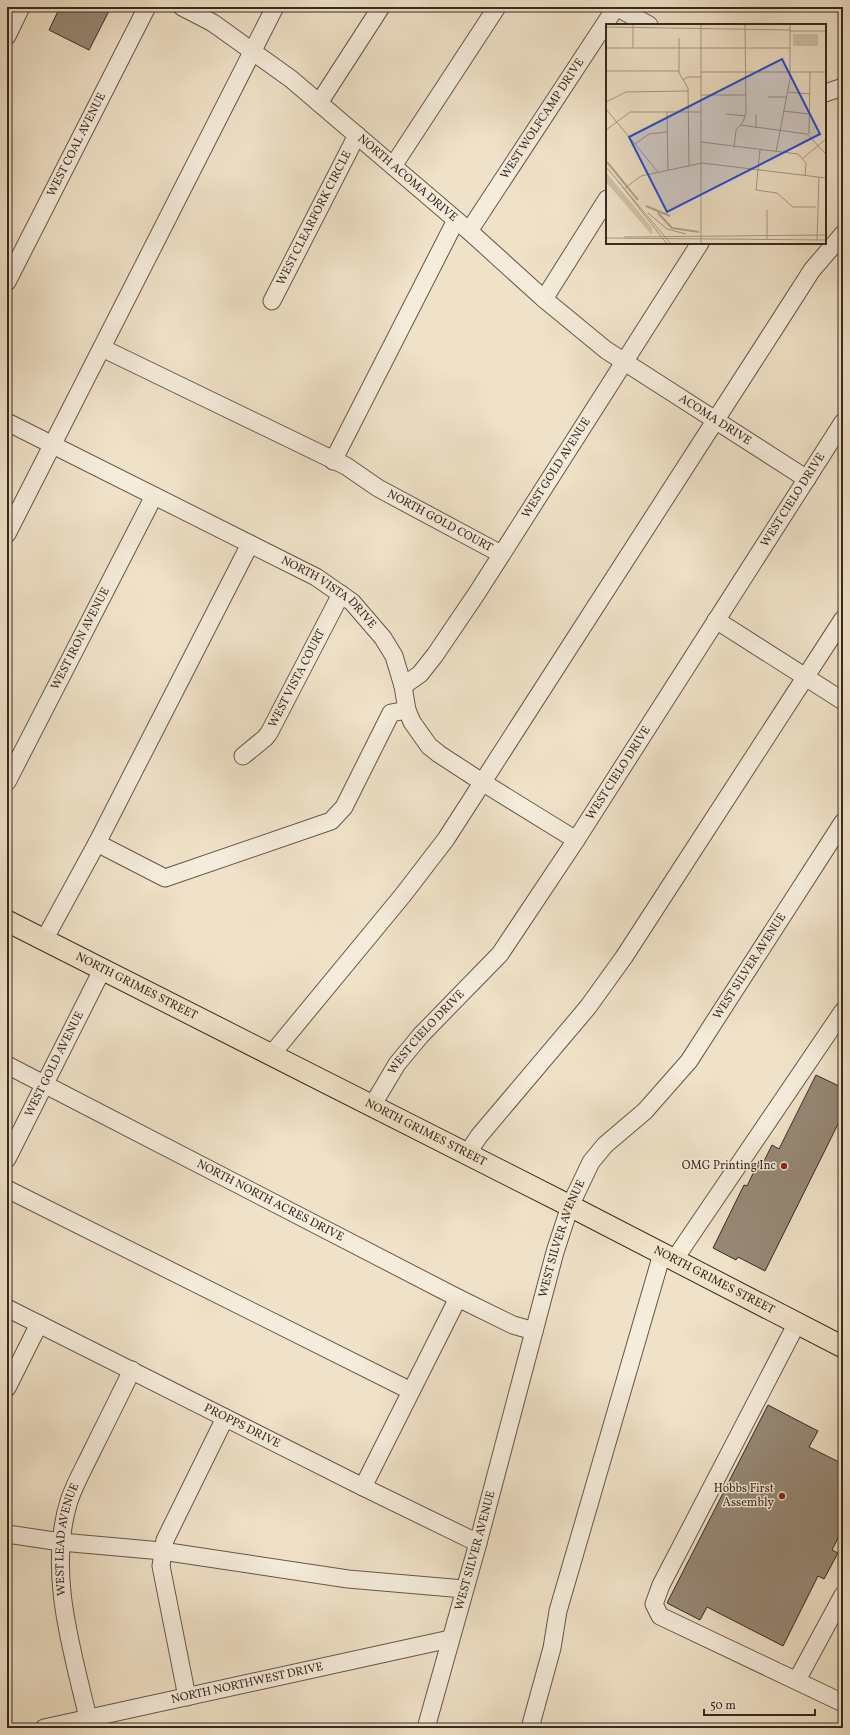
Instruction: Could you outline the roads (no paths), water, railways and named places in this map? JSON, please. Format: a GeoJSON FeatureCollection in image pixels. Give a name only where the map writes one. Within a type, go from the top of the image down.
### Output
{"type":"FeatureCollection","features":[{"type":"Feature","properties":{"kind":"main road","name":"NORTH GRIMES STREET"},"geometry":{"type":"LineString","coordinates":[[7,921],[570,1206],[843,1347]]}},
{"type":"Feature","properties":{"kind":"street"},"geometry":{"type":"LineString","coordinates":[[7,36],[21,7]]}},
{"type":"Feature","properties":{"kind":"street","name":"WEST COAL AVENUE"},"geometry":{"type":"LineString","coordinates":[[7,282],[147,7]]}},
{"type":"Feature","properties":{"kind":"street","name":"NORTH ACOMA DRIVE"},"geometry":{"type":"LineString","coordinates":[[182,7],[213,23],[291,79],[463,225],[544,299],[606,350],[624,361]]}},
{"type":"Feature","properties":{"kind":"street"},"geometry":{"type":"LineString","coordinates":[[7,534],[275,7]]}},
{"type":"Feature","properties":{"kind":"street"},"geometry":{"type":"LineString","coordinates":[[319,103],[381,7]]}},
{"type":"Feature","properties":{"kind":"street"},"geometry":{"type":"LineString","coordinates":[[393,166],[497,7]]}},
{"type":"Feature","properties":{"kind":"street"},"geometry":{"type":"LineString","coordinates":[[616,7],[647,24]]}},
{"type":"Feature","properties":{"kind":"street","name":"WEST WOLFCAMP DRIVE"},"geometry":{"type":"LineString","coordinates":[[333,461],[463,225],[616,7]]}},
{"type":"Feature","properties":{"kind":"street"},"geometry":{"type":"LineString","coordinates":[[826,93],[843,87]]}},
{"type":"Feature","properties":{"kind":"street","name":"WEST CLEARFORK CIRCLE"},"geometry":{"type":"LineString","coordinates":[[272,302],[357,135]]}},
{"type":"Feature","properties":{"kind":"street"},"geometry":{"type":"LineString","coordinates":[[544,299],[606,201]]}},
{"type":"Feature","properties":{"kind":"street"},"geometry":{"type":"LineString","coordinates":[[271,1055],[408,889],[446,839],[714,420],[812,270],[843,234]]}},
{"type":"Feature","properties":{"kind":"street","name":"WEST GOLD AVENUE"},"geometry":{"type":"LineString","coordinates":[[403,686],[420,674],[435,656],[699,244]]}},
{"type":"Feature","properties":{"kind":"street","name":"NORTH GOLD COURT"},"geometry":{"type":"LineString","coordinates":[[102,348],[346,466],[378,488],[501,554]]}},
{"type":"Feature","properties":{"kind":"street","name":"ACOMA DRIVE"},"geometry":{"type":"LineString","coordinates":[[624,361],[806,479]]}},
{"type":"Feature","properties":{"kind":"street","name":"NORTH VISTA DRIVE"},"geometry":{"type":"LineString","coordinates":[[7,422],[316,576],[352,602],[383,638],[394,656],[403,686],[407,710],[412,722],[429,746],[482,782],[576,840]]}},
{"type":"Feature","properties":{"kind":"street","name":"WEST CIELO DRIVE"},"geometry":{"type":"LineString","coordinates":[[372,1106],[397,1064],[421,1035],[500,954],[576,840],[843,422]]}},
{"type":"Feature","properties":{"kind":"street","name":"WEST IRON AVENUE"},"geometry":{"type":"LineString","coordinates":[[7,782],[154,496]]}},
{"type":"Feature","properties":{"kind":"street"},"geometry":{"type":"LineString","coordinates":[[44,940],[98,843],[250,544]]}},
{"type":"Feature","properties":{"kind":"street","name":"WEST VISTA COURT"},"geometry":{"type":"LineString","coordinates":[[243,756],[269,733],[341,594]]}},
{"type":"Feature","properties":{"kind":"street"},"geometry":{"type":"LineString","coordinates":[[467,1154],[479,1136],[588,1007],[619,963],[843,619]]}},
{"type":"Feature","properties":{"kind":"street"},"geometry":{"type":"LineString","coordinates":[[716,620],[843,701]]}},
{"type":"Feature","properties":{"kind":"street"},"geometry":{"type":"LineString","coordinates":[[98,843],[165,878],[331,821],[344,807],[391,713],[407,710]]}},
{"type":"Feature","properties":{"kind":"street","name":"WEST SILVER AVENUE"},"geometry":{"type":"LineString","coordinates":[[426,1728],[478,1542],[555,1252],[570,1206],[591,1162],[605,1145],[645,1112],[689,1061],[843,822]]}},
{"type":"Feature","properties":{"kind":"street","name":"WEST GOLD AVENUE"},"geometry":{"type":"LineString","coordinates":[[7,1159],[102,970]]}},
{"type":"Feature","properties":{"kind":"street"},"geometry":{"type":"LineString","coordinates":[[530,1728],[552,1648],[558,1611],[668,1257],[843,1011]]}},
{"type":"Feature","properties":{"kind":"street","name":"NORTH NORTH ACRES DRIVE"},"geometry":{"type":"LineString","coordinates":[[7,1065],[458,1298],[513,1325],[534,1331]]}},
{"type":"Feature","properties":{"kind":"street"},"geometry":{"type":"LineString","coordinates":[[7,1189],[411,1391]]}},
{"type":"Feature","properties":{"kind":"street"},"geometry":{"type":"LineString","coordinates":[[363,1487],[458,1298]]}},
{"type":"Feature","properties":{"kind":"street","name":"PROPPS DRIVE"},"geometry":{"type":"LineString","coordinates":[[7,1308],[363,1487],[478,1542]]}},
{"type":"Feature","properties":{"kind":"street"},"geometry":{"type":"LineString","coordinates":[[797,1323],[661,1585],[654,1604],[660,1616],[843,1703]]}},
{"type":"Feature","properties":{"kind":"street"},"geometry":{"type":"LineString","coordinates":[[7,1388],[39,1324]]}},
{"type":"Feature","properties":{"kind":"street","name":"WEST LEAD AVENUE"},"geometry":{"type":"LineString","coordinates":[[88,1718],[61,1591],[61,1542],[69,1502],[132,1370]]}},
{"type":"Feature","properties":{"kind":"street"},"geometry":{"type":"LineString","coordinates":[[187,1697],[161,1566],[162,1551],[164,1540],[226,1418]]}},
{"type":"Feature","properties":{"kind":"street"},"geometry":{"type":"LineString","coordinates":[[7,1534],[61,1542],[162,1551],[333,1577],[464,1589]]}},
{"type":"Feature","properties":{"kind":"street"},"geometry":{"type":"LineString","coordinates":[[797,1680],[843,1595]]}},
{"type":"Feature","properties":{"kind":"street","name":"NORTH NORTHWEST DRIVE"},"geometry":{"type":"LineString","coordinates":[[44,1728],[450,1639]]}},
{"type":"Feature","properties":{"kind":"place","name":"OMG Printing Inc"},"geometry":{"type":"Point","coordinates":[784,1166]}},
{"type":"Feature","properties":{"kind":"place","name":"Hobbs First Assembly"},"geometry":{"type":"Point","coordinates":[782,1496]}}]}
